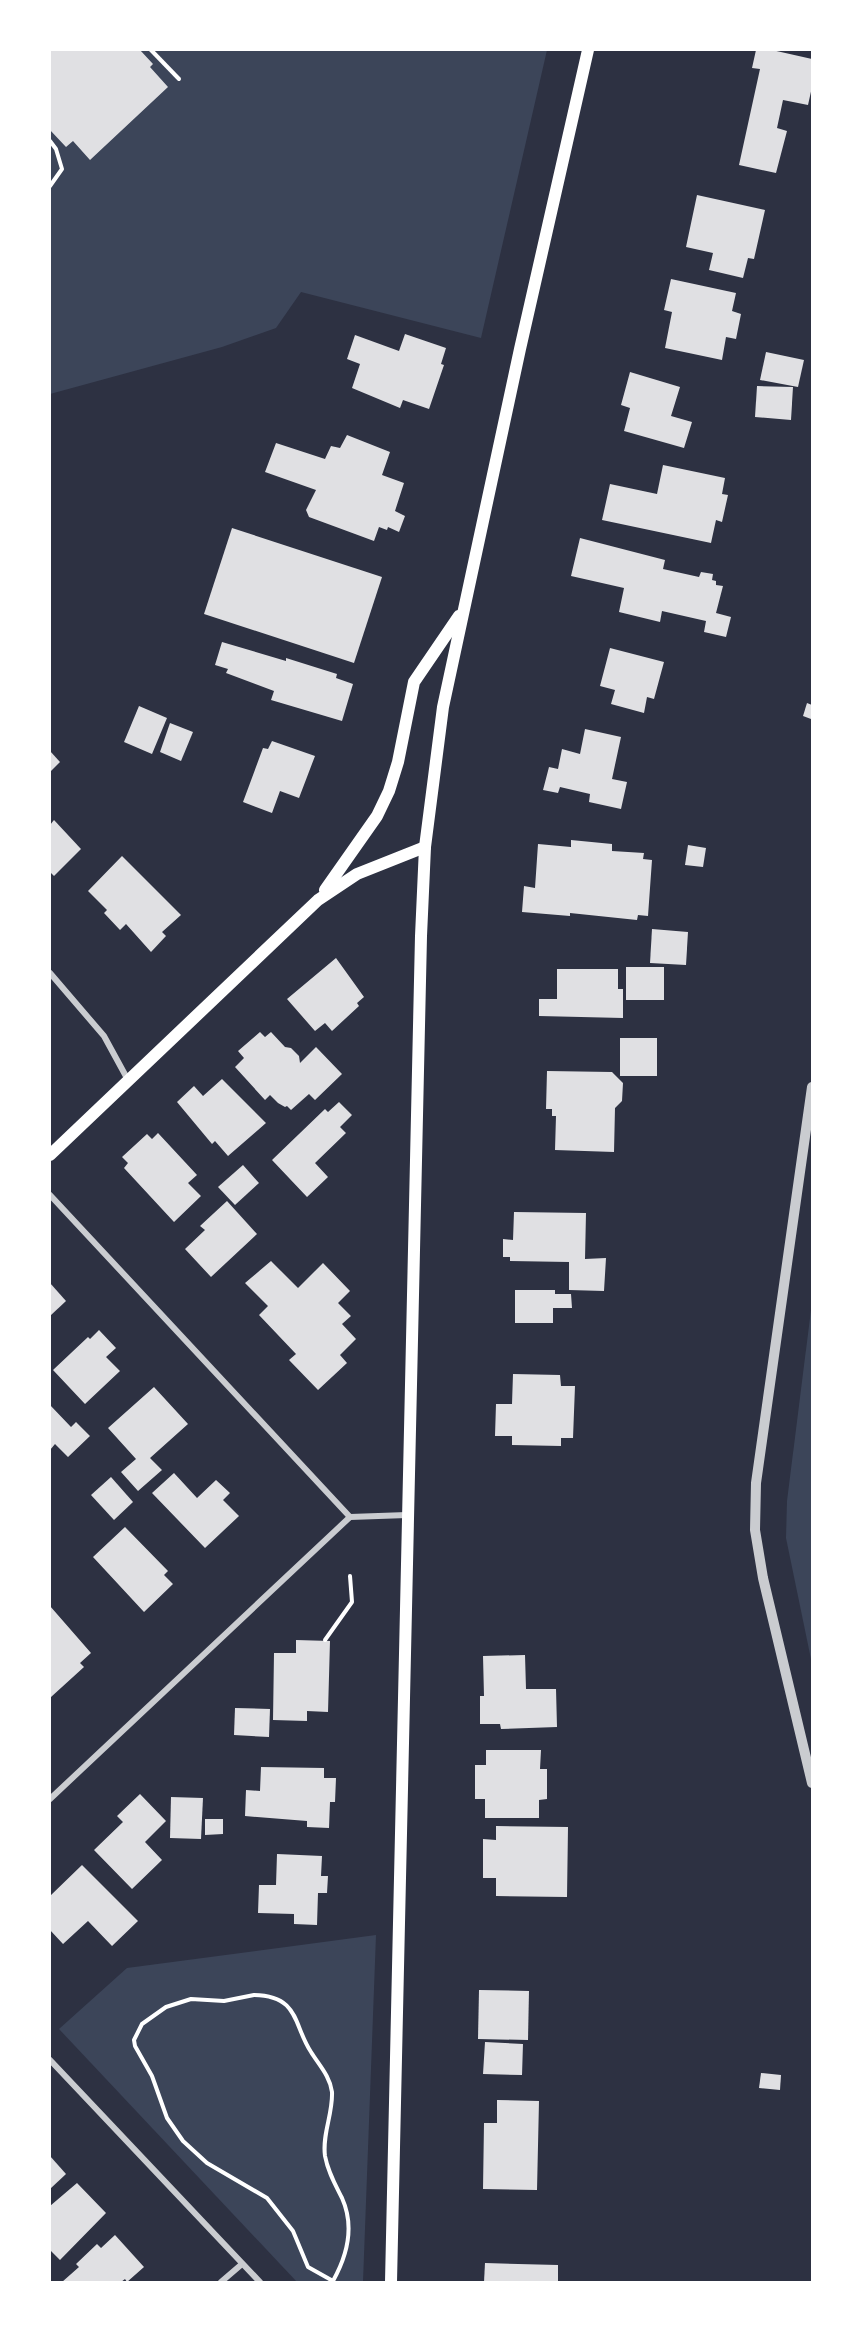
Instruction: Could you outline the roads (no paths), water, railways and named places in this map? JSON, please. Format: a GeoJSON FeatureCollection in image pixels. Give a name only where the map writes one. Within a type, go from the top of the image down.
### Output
{"type":"FeatureCollection","features":[{"type":"Feature","properties":{"kind":"main road"},"geometry":{"type":"LineString","coordinates":[[391,2283],[407,1515],[425,847],[443,706],[588,50]]}},
{"type":"Feature","properties":{"kind":"main road"},"geometry":{"type":"LineString","coordinates":[[318,900],[377,816],[389,791],[398,762],[414,682],[463,610]]}},
{"type":"Feature","properties":{"kind":"main road"},"geometry":{"type":"LineString","coordinates":[[50,1155],[318,900],[357,874],[425,847]]}},
{"type":"Feature","properties":{"kind":"street"},"geometry":{"type":"LineString","coordinates":[[50,973],[104,1036],[128,1080]]}},
{"type":"Feature","properties":{"kind":"street"},"geometry":{"type":"LineString","coordinates":[[813,1087],[756,1483],[755,1530],[763,1578],[813,1783]]}},
{"type":"Feature","properties":{"kind":"street"},"geometry":{"type":"LineString","coordinates":[[50,1196],[350,1517]]}},
{"type":"Feature","properties":{"kind":"street"},"geometry":{"type":"LineString","coordinates":[[50,1799],[350,1517],[407,1515]]}},
{"type":"Feature","properties":{"kind":"street"},"geometry":{"type":"LineString","coordinates":[[50,2060],[260,2283]]}},
{"type":"Feature","properties":{"kind":"street"},"geometry":{"type":"LineString","coordinates":[[220,2283],[242,2264]]}}]}
